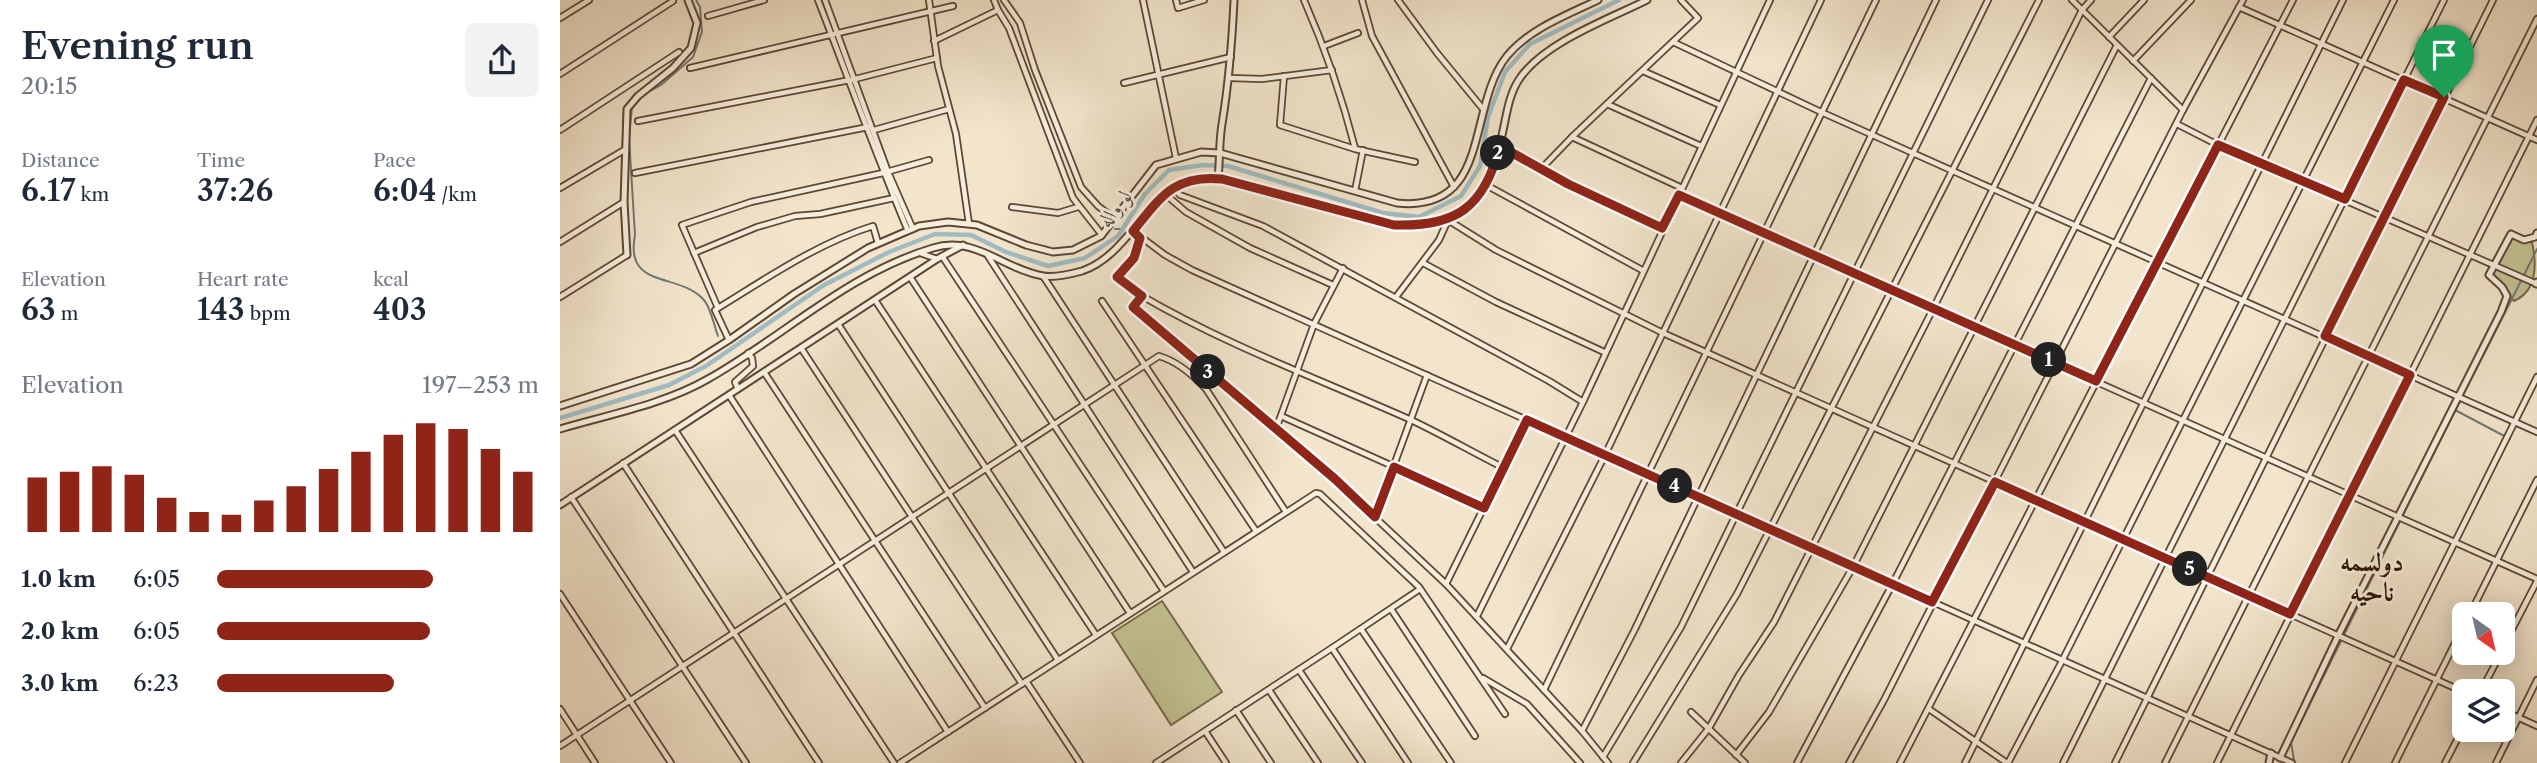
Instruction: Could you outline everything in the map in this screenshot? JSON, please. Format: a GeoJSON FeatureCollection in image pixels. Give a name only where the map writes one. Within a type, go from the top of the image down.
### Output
{"type":"FeatureCollection","features":[{"type":"Feature","properties":{"kind":"street"},"geometry":{"type":"LineString","coordinates":[[560,19],[589,0]]}},
{"type":"Feature","properties":{"kind":"street"},"geometry":{"type":"LineString","coordinates":[[560,297],[628,255],[624,202],[627,109],[691,48],[696,23],[688,0]]}},
{"type":"Feature","properties":{"kind":"street"},"geometry":{"type":"LineString","coordinates":[[708,16],[764,0]]}},
{"type":"Feature","properties":{"kind":"street"},"geometry":{"type":"LineString","coordinates":[[818,0],[872,128],[894,198],[910,230]]}},
{"type":"Feature","properties":{"kind":"street"},"geometry":{"type":"LineString","coordinates":[[825,0],[834,34]]}},
{"type":"Feature","properties":{"kind":"street"},"geometry":{"type":"LineString","coordinates":[[929,0],[937,58],[956,134],[969,224]]}},
{"type":"Feature","properties":{"kind":"street"},"geometry":{"type":"LineString","coordinates":[[994,0],[1009,28],[1078,207],[1102,234]]}},
{"type":"Feature","properties":{"kind":"street"},"geometry":{"type":"LineString","coordinates":[[1004,0],[1020,23],[1035,70],[1081,187],[1098,206],[1115,219]]}},
{"type":"Feature","properties":{"kind":"street"},"geometry":{"type":"LineString","coordinates":[[1143,0],[1176,158]]}},
{"type":"Feature","properties":{"kind":"street"},"geometry":{"type":"LineString","coordinates":[[1176,0],[1178,8],[1204,0]]}},
{"type":"Feature","properties":{"kind":"street"},"geometry":{"type":"LineString","coordinates":[[1218,177],[1232,57],[1234,0]]}},
{"type":"Feature","properties":{"kind":"street"},"geometry":{"type":"LineString","coordinates":[[1304,0],[1324,46],[1356,149]]}},
{"type":"Feature","properties":{"kind":"street"},"geometry":{"type":"LineString","coordinates":[[1362,0],[1372,36],[1454,187]]}},
{"type":"Feature","properties":{"kind":"street"},"geometry":{"type":"LineString","coordinates":[[1398,0],[1483,109]]}},
{"type":"Feature","properties":{"kind":"street"},"geometry":{"type":"LineString","coordinates":[[560,406],[691,364],[794,294],[878,243],[910,230],[948,222],[969,224],[1026,245],[1053,251],[1073,250],[1102,234],[1156,165],[1200,152],[1397,203],[1413,205],[1446,195],[1466,173],[1493,80],[1507,57],[1525,39],[1598,0]]}},
{"type":"Feature","properties":{"kind":"street"},"geometry":{"type":"LineString","coordinates":[[560,429],[676,394],[707,380],[874,272],[920,253],[956,243],[1043,276],[1082,271],[1106,259],[1164,193],[1199,178],[1218,177],[1394,225],[1422,226],[1448,220],[1471,203],[1486,186],[1494,170],[1509,102],[1518,81],[1526,71],[1563,43],[1647,0]]}},
{"type":"Feature","properties":{"kind":"street"},"geometry":{"type":"LineString","coordinates":[[1542,168],[1698,18],[1681,0]]}},
{"type":"Feature","properties":{"kind":"street"},"geometry":{"type":"LineString","coordinates":[[1477,616],[1566,438],[1770,0]]}},
{"type":"Feature","properties":{"kind":"street"},"geometry":{"type":"LineString","coordinates":[[1507,649],[1605,456],[1821,0]]}},
{"type":"Feature","properties":{"kind":"street"},"geometry":{"type":"LineString","coordinates":[[1544,690],[1876,0]]}},
{"type":"Feature","properties":{"kind":"street"},"geometry":{"type":"LineString","coordinates":[[1582,731],[1699,497],[1936,0]]}},
{"type":"Feature","properties":{"kind":"street"},"geometry":{"type":"LineString","coordinates":[[1603,757],[1681,627],[1988,0]]}},
{"type":"Feature","properties":{"kind":"street"},"geometry":{"type":"LineString","coordinates":[[1633,763],[1737,594],[2039,0]]}},
{"type":"Feature","properties":{"kind":"street"},"geometry":{"type":"LineString","coordinates":[[2072,0],[2183,110]]}},
{"type":"Feature","properties":{"kind":"street"},"geometry":{"type":"LineString","coordinates":[[1681,763],[1709,728],[1739,675],[1774,622],[1874,428],[2082,10],[2091,0]]}},
{"type":"Feature","properties":{"kind":"street"},"geometry":{"type":"LineString","coordinates":[[2109,37],[2144,0]]}},
{"type":"Feature","properties":{"kind":"street"},"geometry":{"type":"LineString","coordinates":[[2133,61],[2191,0]]}},
{"type":"Feature","properties":{"kind":"street"},"geometry":{"type":"LineString","coordinates":[[1849,763],[1884,700],[2183,110],[2243,0]]}},
{"type":"Feature","properties":{"kind":"street"},"geometry":{"type":"LineString","coordinates":[[1900,763],[2293,0]]}},
{"type":"Feature","properties":{"kind":"street"},"geometry":{"type":"LineString","coordinates":[[1965,763],[2343,0]]}},
{"type":"Feature","properties":{"kind":"street"},"geometry":{"type":"LineString","coordinates":[[1929,709],[2008,763],[2062,661],[2394,0]]}},
{"type":"Feature","properties":{"kind":"street"},"geometry":{"type":"LineString","coordinates":[[2063,763],[2444,0]]}},
{"type":"Feature","properties":{"kind":"street"},"geometry":{"type":"LineString","coordinates":[[2115,763],[2493,0]]}},
{"type":"Feature","properties":{"kind":"street"},"geometry":{"type":"LineString","coordinates":[[560,74],[673,1]]}},
{"type":"Feature","properties":{"kind":"street"},"geometry":{"type":"LineString","coordinates":[[690,68],[953,6]]}},
{"type":"Feature","properties":{"kind":"street"},"geometry":{"type":"LineString","coordinates":[[2239,7],[2537,140]]}},
{"type":"Feature","properties":{"kind":"street"},"geometry":{"type":"LineString","coordinates":[[934,41],[998,10]]}},
{"type":"Feature","properties":{"kind":"street"},"geometry":{"type":"LineString","coordinates":[[2165,763],[2537,19]]}},
{"type":"Feature","properties":{"kind":"street"},"geometry":{"type":"LineString","coordinates":[[1324,46],[1358,33]]}},
{"type":"Feature","properties":{"kind":"street"},"geometry":{"type":"LineString","coordinates":[[1673,42],[1821,112],[2537,432]]}},
{"type":"Feature","properties":{"kind":"street"},"geometry":{"type":"LineString","coordinates":[[1737,755],[1769,712],[1853,567],[2117,45]]}},
{"type":"Feature","properties":{"kind":"street"},"geometry":{"type":"LineString","coordinates":[[560,130],[679,52]]}},
{"type":"Feature","properties":{"kind":"street"},"geometry":{"type":"LineString","coordinates":[[1124,83],[1232,57]]}},
{"type":"Feature","properties":{"kind":"street"},"geometry":{"type":"LineString","coordinates":[[638,121],[852,79],[937,58]]}},
{"type":"Feature","properties":{"kind":"street"},"geometry":{"type":"LineString","coordinates":[[1230,78],[1262,79],[1332,70]]}},
{"type":"Feature","properties":{"kind":"street"},"geometry":{"type":"LineString","coordinates":[[1643,71],[1720,105]]}},
{"type":"Feature","properties":{"kind":"street"},"geometry":{"type":"LineString","coordinates":[[1284,76],[1279,125],[1356,149],[1415,162]]}},
{"type":"Feature","properties":{"kind":"street"},"geometry":{"type":"LineString","coordinates":[[1797,763],[1892,584],[2151,78]]}},
{"type":"Feature","properties":{"kind":"street"},"geometry":{"type":"LineString","coordinates":[[1607,104],[1701,146]]}},
{"type":"Feature","properties":{"kind":"street"},"geometry":{"type":"LineString","coordinates":[[635,173],[872,128],[949,109]]}},
{"type":"Feature","properties":{"kind":"street"},"geometry":{"type":"LineString","coordinates":[[2217,763],[2537,120]]}},
{"type":"Feature","properties":{"kind":"street"},"geometry":{"type":"LineString","coordinates":[[2177,124],[2218,145],[2263,162],[2537,284]]}},
{"type":"Feature","properties":{"kind":"street"},"geometry":{"type":"LineString","coordinates":[[1572,137],[1682,188]]}},
{"type":"Feature","properties":{"kind":"street"},"geometry":{"type":"LineString","coordinates":[[1500,146],[1580,190],[1662,228]]}},
{"type":"Feature","properties":{"kind":"street"},"geometry":{"type":"LineString","coordinates":[[560,188],[625,149]]}},
{"type":"Feature","properties":{"kind":"street"},"geometry":{"type":"LineString","coordinates":[[1355,191],[1363,150]]}},
{"type":"Feature","properties":{"kind":"street"},"geometry":{"type":"LineString","coordinates":[[718,308],[682,225],[751,202],[929,160]]}},
{"type":"Feature","properties":{"kind":"street"},"geometry":{"type":"LineString","coordinates":[[885,172],[910,230]]}},
{"type":"Feature","properties":{"kind":"street"},"geometry":{"type":"LineString","coordinates":[[1486,186],[1643,270]]}},
{"type":"Feature","properties":{"kind":"street"},"geometry":{"type":"LineString","coordinates":[[1174,188],[1180,195],[1263,226],[1583,402]]}},
{"type":"Feature","properties":{"kind":"street"},"geometry":{"type":"LineString","coordinates":[[1164,193],[1186,212],[1250,248],[1333,285]]}},
{"type":"Feature","properties":{"kind":"street"},"geometry":{"type":"LineString","coordinates":[[1679,195],[2537,580],[2515,625]]}},
{"type":"Feature","properties":{"kind":"street"},"geometry":{"type":"LineString","coordinates":[[694,253],[757,227],[795,216],[820,214],[894,198]]}},
{"type":"Feature","properties":{"kind":"street"},"geometry":{"type":"LineString","coordinates":[[560,242],[624,202]]}},
{"type":"Feature","properties":{"kind":"street"},"geometry":{"type":"LineString","coordinates":[[1013,207],[1058,213],[1078,207]]}},
{"type":"Feature","properties":{"kind":"street"},"geometry":{"type":"LineString","coordinates":[[1396,298],[1439,240],[1448,220]]}},
{"type":"Feature","properties":{"kind":"street"},"geometry":{"type":"LineString","coordinates":[[1448,220],[1496,250],[1663,333],[2452,687]]}},
{"type":"Feature","properties":{"kind":"street"},"geometry":{"type":"LineString","coordinates":[[729,340],[715,310],[718,308],[848,234],[873,226],[878,243]]}},
{"type":"Feature","properties":{"kind":"street"},"geometry":{"type":"LineString","coordinates":[[1133,231],[1192,270],[2292,763]]}},
{"type":"Feature","properties":{"kind":"street"},"geometry":{"type":"LineString","coordinates":[[2280,758],[2507,296],[2489,275],[2493,266],[2511,234],[2524,240],[2535,237],[2537,233]]}},
{"type":"Feature","properties":{"kind":"street"},"geometry":{"type":"LineString","coordinates":[[1140,238],[1134,258],[1117,277],[1142,296],[1167,311],[1298,372],[1411,420],[1504,468]]}},
{"type":"Feature","properties":{"kind":"street"},"geometry":{"type":"LineString","coordinates":[[560,505],[963,245]]}},
{"type":"Feature","properties":{"kind":"street"},"geometry":{"type":"LineString","coordinates":[[920,253],[941,259],[1164,591]]}},
{"type":"Feature","properties":{"kind":"street"},"geometry":{"type":"LineString","coordinates":[[987,254],[1193,572]]}},
{"type":"Feature","properties":{"kind":"street"},"geometry":{"type":"LineString","coordinates":[[1423,263],[1496,302],[1605,353]]}},
{"type":"Feature","properties":{"kind":"street"},"geometry":{"type":"LineString","coordinates":[[1276,429],[1314,324],[1343,268]]}},
{"type":"Feature","properties":{"kind":"street"},"geometry":{"type":"LineString","coordinates":[[1043,276],[1224,552]]}},
{"type":"Feature","properties":{"kind":"street"},"geometry":{"type":"LineString","coordinates":[[911,277],[1130,613]]}},
{"type":"Feature","properties":{"kind":"street"},"geometry":{"type":"LineString","coordinates":[[1142,296],[1133,307],[1335,479],[1446,584],[1582,731],[1608,763]]}},
{"type":"Feature","properties":{"kind":"street"},"geometry":{"type":"LineString","coordinates":[[875,300],[1096,635]]}},
{"type":"Feature","properties":{"kind":"street"},"geometry":{"type":"LineString","coordinates":[[1102,301],[1256,531]]}},
{"type":"Feature","properties":{"kind":"street"},"geometry":{"type":"LineString","coordinates":[[838,324],[1058,660]]}},
{"type":"Feature","properties":{"kind":"street"},"geometry":{"type":"LineString","coordinates":[[801,348],[911,517],[1080,763]]}},
{"type":"Feature","properties":{"kind":"street"},"geometry":{"type":"LineString","coordinates":[[738,389],[735,383],[753,366],[748,353]]}},
{"type":"Feature","properties":{"kind":"street"},"geometry":{"type":"LineString","coordinates":[[560,746],[1159,356],[1199,381],[1286,512]]}},
{"type":"Feature","properties":{"kind":"street"},"geometry":{"type":"LineString","coordinates":[[764,372],[985,708]]}},
{"type":"Feature","properties":{"kind":"street"},"geometry":{"type":"LineString","coordinates":[[1375,517],[1427,375]]}},
{"type":"Feature","properties":{"kind":"street"},"geometry":{"type":"LineString","coordinates":[[2345,763],[2537,377]]}},
{"type":"Feature","properties":{"kind":"street"},"geometry":{"type":"LineString","coordinates":[[729,395],[948,732]]}},
{"type":"Feature","properties":{"kind":"street"},"geometry":{"type":"LineString","coordinates":[[1281,415],[1484,508]]}},
{"type":"Feature","properties":{"kind":"street"},"geometry":{"type":"LineString","coordinates":[[1446,584],[1527,420]]}},
{"type":"Feature","properties":{"kind":"street"},"geometry":{"type":"LineString","coordinates":[[675,430],[894,763]]}},
{"type":"Feature","properties":{"kind":"street"},"geometry":{"type":"LineString","coordinates":[[623,463],[819,763]]}},
{"type":"Feature","properties":{"kind":"street"},"geometry":{"type":"LineString","coordinates":[[2476,602],[2537,480]]}},
{"type":"Feature","properties":{"kind":"street"},"geometry":{"type":"LineString","coordinates":[[900,763],[1316,493],[1420,589],[1505,714]]}},
{"type":"Feature","properties":{"kind":"street"},"geometry":{"type":"LineString","coordinates":[[572,497],[746,763]]}},
{"type":"Feature","properties":{"kind":"street"},"geometry":{"type":"LineString","coordinates":[[1156,763],[1420,589]]}},
{"type":"Feature","properties":{"kind":"street"},"geometry":{"type":"LineString","coordinates":[[560,594],[671,763]]}},
{"type":"Feature","properties":{"kind":"street"},"geometry":{"type":"LineString","coordinates":[[1391,609],[1475,736]]}},
{"type":"Feature","properties":{"kind":"street"},"geometry":{"type":"LineString","coordinates":[[1361,629],[1451,763]]}},
{"type":"Feature","properties":{"kind":"street"},"geometry":{"type":"LineString","coordinates":[[1332,648],[1408,763]]}},
{"type":"Feature","properties":{"kind":"street"},"geometry":{"type":"LineString","coordinates":[[2395,763],[2452,648]]}},
{"type":"Feature","properties":{"kind":"street"},"geometry":{"type":"LineString","coordinates":[[1299,670],[1362,763]]}},
{"type":"Feature","properties":{"kind":"street"},"geometry":{"type":"LineString","coordinates":[[1479,675],[1527,704],[1580,763]]}},
{"type":"Feature","properties":{"kind":"street"},"geometry":{"type":"LineString","coordinates":[[2496,763],[2537,680]]}},
{"type":"Feature","properties":{"kind":"street"},"geometry":{"type":"LineString","coordinates":[[1269,690],[1318,763]]}},
{"type":"Feature","properties":{"kind":"street"},"geometry":{"type":"LineString","coordinates":[[560,709],[595,763]]}},
{"type":"Feature","properties":{"kind":"street"},"geometry":{"type":"LineString","coordinates":[[1236,710],[1271,763]]}},
{"type":"Feature","properties":{"kind":"street"},"geometry":{"type":"LineString","coordinates":[[1691,712],[1745,763]]}},
{"type":"Feature","properties":{"kind":"street"},"geometry":{"type":"LineString","coordinates":[[2515,716],[2537,726]]}},
{"type":"Feature","properties":{"kind":"street"},"geometry":{"type":"LineString","coordinates":[[1205,732],[1226,763]]}},
{"type":"Feature","properties":{"kind":"street"},"geometry":{"type":"LineString","coordinates":[[2445,763],[2456,742]]}},
{"type":"Feature","properties":{"kind":"street"},"geometry":{"type":"LineString","coordinates":[[2269,763],[2271,753]]}},
{"type":"Feature","properties":{"kind":"street"},"geometry":{"type":"LineString","coordinates":[[1168,755],[1174,763]]}},
{"type":"Feature","properties":{"kind":"shaded area"},"geometry":{"type":"Polygon","coordinates":[[[2513,237],[2532,242],[2535,260],[2531,284],[2522,297],[2514,301],[2491,275],[2513,237]]]}},
{"type":"Feature","properties":{"kind":"shaded area"},"geometry":{"type":"Polygon","coordinates":[[[1162,601],[1222,692],[1171,725],[1112,633],[1162,601]]]}},
{"type":"Feature","properties":{"kind":"waterway"},"geometry":{"type":"LineString","coordinates":[[645,94],[661,85],[693,57],[702,32],[700,7],[696,0]]}},
{"type":"Feature","properties":{"kind":"waterway","name":"لو واله"},"geometry":{"type":"LineString","coordinates":[[560,418],[669,385],[706,366],[824,285],[889,252],[935,234],[971,235],[1006,252],[1048,266],[1085,258],[1118,236],[1145,194],[1169,170],[1203,165],[1228,166],[1383,213],[1419,217],[1461,196],[1480,166],[1488,117],[1505,72],[1530,44],[1619,0]]}},
{"type":"Feature","properties":{"kind":"waterway"},"geometry":{"type":"LineString","coordinates":[[1026,36],[1048,97]]}},
{"type":"Feature","properties":{"kind":"waterway"},"geometry":{"type":"LineString","coordinates":[[632,107],[629,137],[634,252],[638,264],[656,278],[694,291],[706,303],[718,336]]}},
{"type":"Feature","properties":{"kind":"waterway","name":"لو واله"},"geometry":{"type":"LineString","coordinates":[[1115,229],[1122,229]]}},
{"type":"Feature","properties":{"kind":"waterway"},"geometry":{"type":"LineString","coordinates":[[2524,275],[2537,249]]}},
{"type":"Feature","properties":{"kind":"waterway"},"geometry":{"type":"LineString","coordinates":[[2463,395],[2521,281]]}},
{"type":"Feature","properties":{"kind":"waterway"},"geometry":{"type":"LineString","coordinates":[[2403,515],[2460,401]]}},
{"type":"Feature","properties":{"kind":"waterway"},"geometry":{"type":"LineString","coordinates":[[2455,410],[2510,439]]}},
{"type":"Feature","properties":{"kind":"waterway"},"geometry":{"type":"LineString","coordinates":[[2344,635],[2400,521]]}},
{"type":"Feature","properties":{"kind":"waterway"},"geometry":{"type":"LineString","coordinates":[[2294,760],[2291,742],[2341,641]]}},
{"type":"Feature","properties":{"kind":"district","name":"دولسمه ناحیه"},"geometry":{"type":"Point","coordinates":[2372,577]}},
{"type":"Feature","properties":{"kind":"route"},"geometry":{"type":"LineString","coordinates":[[2404,80],[2444,97],[2325,336],[2410,375],[2290,614],[1995,482],[1932,602],[1527,420],[1484,508],[1394,467],[1375,517],[1335,479],[1133,307],[1142,296],[1117,277],[1134,258],[1140,238],[1133,231],[1164,193],[1199,178],[1235,182],[1394,225],[1422,226],[1448,220],[1479,195],[1494,170],[1500,146],[1568,184],[1662,228],[1679,195],[2096,381],[2218,145],[2345,199],[2404,80]]}}]}
